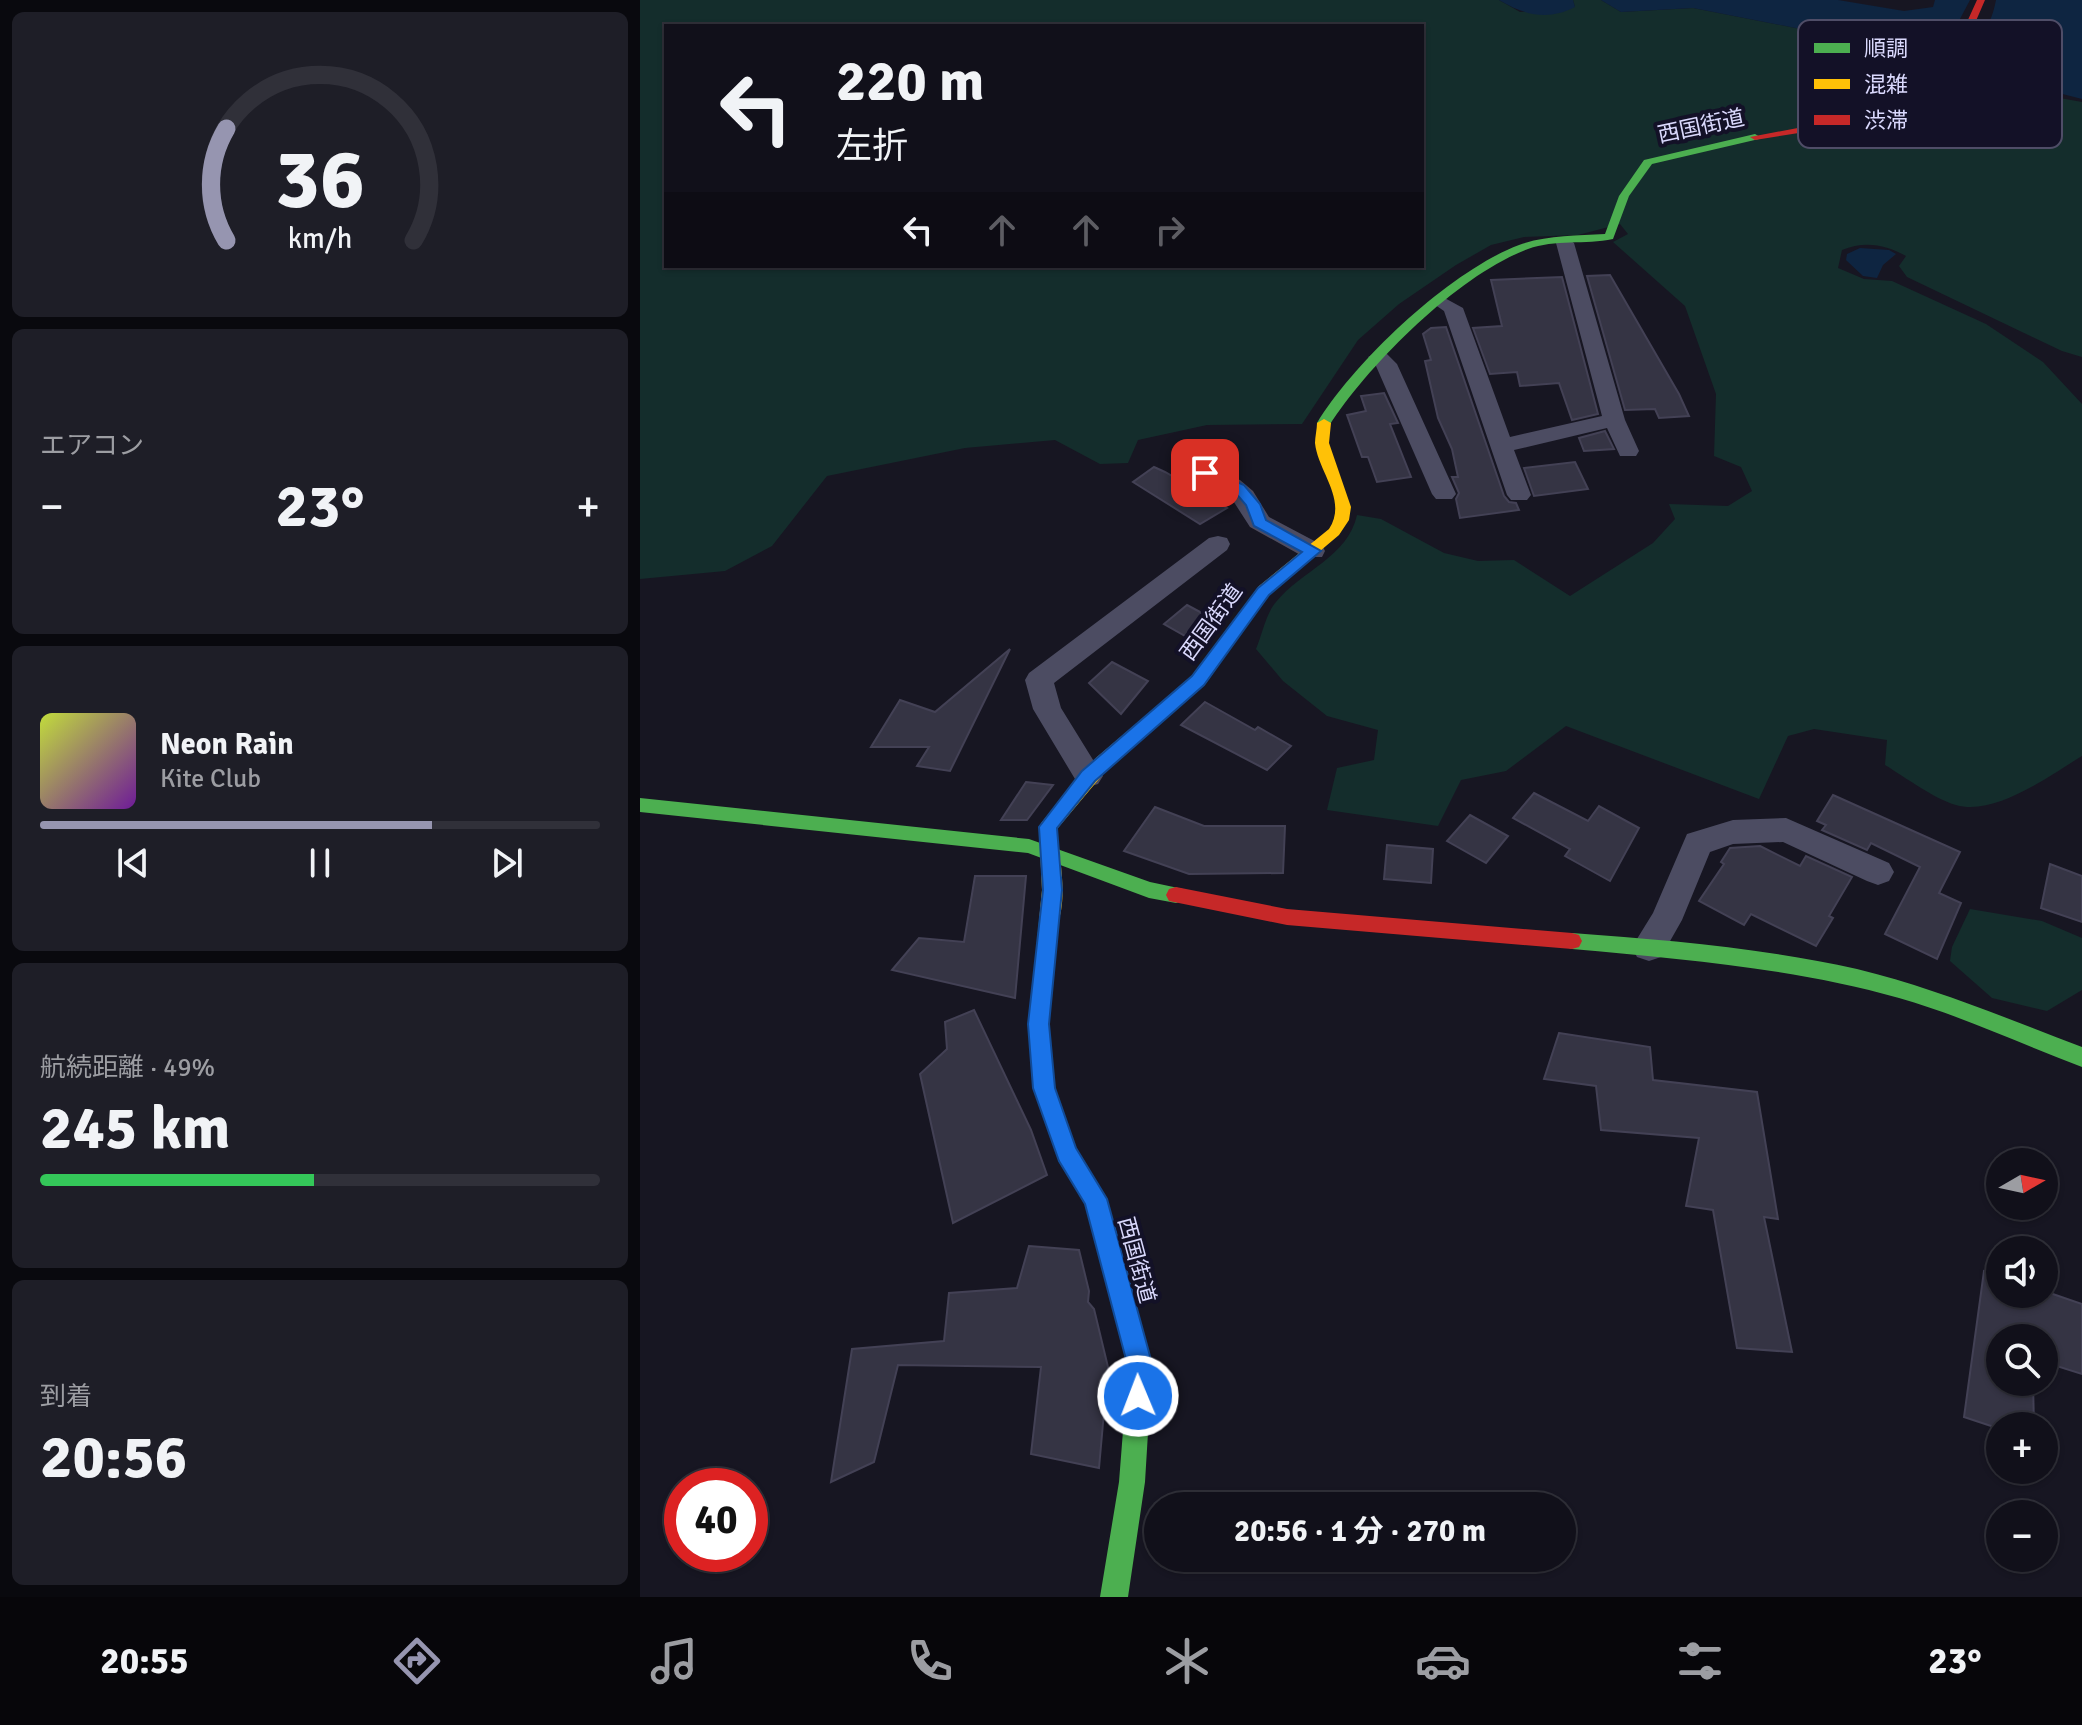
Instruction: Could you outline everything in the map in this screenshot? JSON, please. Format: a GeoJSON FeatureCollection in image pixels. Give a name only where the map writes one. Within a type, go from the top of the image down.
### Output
{"type":"FeatureCollection","features":[{"type":"Feature","properties":{"kind":"street","name":"西国街道"},"geometry":{"type":"LineString","coordinates":[[1972,20],[1981,0]]}},
{"type":"Feature","properties":{"kind":"street","name":"西国街道"},"geometry":{"type":"LineString","coordinates":[[1114,1597],[1132,1482],[1140,1367],[1096,1199],[1067,1154],[1044,1088],[1039,1024],[1052,890],[1048,827],[1088,776],[1198,681],[1263,591],[1336,530],[1345,514],[1343,494],[1321,443],[1321,427],[1331,406],[1403,332],[1497,259],[1515,250],[1537,244],[1609,237],[1615,212],[1634,178],[1648,162],[1798,129]]}},
{"type":"Feature","properties":{"kind":"street"},"geometry":{"type":"LineString","coordinates":[[1565,243],[1614,420],[1628,451]]}},
{"type":"Feature","properties":{"kind":"street"},"geometry":{"type":"LineString","coordinates":[[1441,302],[1453,308],[1519,495]]}},
{"type":"Feature","properties":{"kind":"street"},"geometry":{"type":"LineString","coordinates":[[1379,357],[1386,364],[1444,494]]}},
{"type":"Feature","properties":{"kind":"street"},"geometry":{"type":"LineString","coordinates":[[1501,446],[1614,420]]}},
{"type":"Feature","properties":{"kind":"street"},"geometry":{"type":"LineString","coordinates":[[1205,473],[1239,488],[1253,504],[1259,522],[1313,551]]}},
{"type":"Feature","properties":{"kind":"street"},"geometry":{"type":"LineString","coordinates":[[1088,776],[1047,709],[1039,680],[1218,544]]}},
{"type":"Feature","properties":{"kind":"street"},"geometry":{"type":"LineString","coordinates":[[640,805],[1029,846],[1149,890],[1287,917],[1720,953],[1814,969],[1900,989],[2082,1057]]}},
{"type":"Feature","properties":{"kind":"street"},"geometry":{"type":"LineString","coordinates":[[1649,947],[1666,920],[1698,843],[1733,832],[1786,830],[1878,872]]}},
{"type":"Feature","properties":{"kind":"green space"},"geometry":{"type":"Polygon","coordinates":[[[640,0],[1499,0],[1520,12],[1575,7],[1573,0],[1601,0],[1621,12],[1693,8],[1798,28],[1798,148],[2062,148],[2062,98],[2082,102],[2082,357],[2062,351],[1907,277],[1899,266],[1906,256],[1890,249],[1874,245],[1850,247],[1842,250],[1838,268],[1864,279],[1892,281],[1986,324],[2043,362],[2082,404],[2082,756],[2004,800],[1971,807],[1947,802],[1885,765],[1887,740],[1814,729],[1788,736],[1759,799],[1566,726],[1506,771],[1461,780],[1438,826],[1327,810],[1337,768],[1374,760],[1378,730],[1327,716],[1283,681],[1256,649],[1273,607],[1286,591],[1334,553],[1352,530],[1357,515],[1381,519],[1444,553],[1478,561],[1514,560],[1570,596],[1653,543],[1675,519],[1669,504],[1728,506],[1752,491],[1741,467],[1714,456],[1716,394],[1685,306],[1613,242],[1628,234],[1620,224],[1578,235],[1524,237],[1491,245],[1456,265],[1399,304],[1358,340],[1302,424],[1207,425],[1138,440],[1128,463],[1100,464],[1055,440],[965,448],[827,476],[772,546],[725,571],[640,579],[640,0]]]}},
{"type":"Feature","properties":{"kind":"green space"},"geometry":{"type":"Polygon","coordinates":[[[1970,909],[2042,921],[2082,938],[2082,990],[2047,1011],[1992,998],[1950,961],[1952,947],[1970,909]]]}},
{"type":"Feature","properties":{"kind":"water"},"geometry":{"type":"Polygon","coordinates":[[[1499,0],[1573,0],[1575,7],[1546,15],[1527,12],[1499,0]]]}},
{"type":"Feature","properties":{"kind":"water"},"geometry":{"type":"Polygon","coordinates":[[[1601,0],[1838,0],[1904,11],[1933,7],[1935,0],[1970,0],[1959,20],[1798,20],[1798,28],[1693,8],[1621,12],[1601,0]]]}},
{"type":"Feature","properties":{"kind":"water"},"geometry":{"type":"Polygon","coordinates":[[[1996,0],[2082,0],[2082,99],[2062,94],[2062,20],[1990,20],[1996,0]]]}},
{"type":"Feature","properties":{"kind":"water"},"geometry":{"type":"Polygon","coordinates":[[[1860,248],[1889,250],[1896,254],[1883,265],[1877,278],[1863,276],[1846,260],[1847,254],[1860,248]]]}},
{"type":"Feature","properties":{"kind":"building"},"geometry":{"type":"Polygon","coordinates":[[[1610,275],[1689,416],[1659,418],[1655,409],[1625,410],[1587,276],[1610,275]]]}},
{"type":"Feature","properties":{"kind":"building"},"geometry":{"type":"Polygon","coordinates":[[[1562,277],[1598,414],[1572,420],[1559,383],[1520,386],[1517,372],[1490,374],[1473,328],[1502,326],[1491,280],[1562,277]]]}},
{"type":"Feature","properties":{"kind":"building"},"geometry":{"type":"Polygon","coordinates":[[[1446,327],[1504,496],[1509,502],[1516,503],[1519,510],[1460,518],[1456,499],[1459,493],[1452,477],[1458,477],[1452,449],[1438,418],[1425,361],[1431,360],[1423,334],[1431,328],[1446,327]]]}},
{"type":"Feature","properties":{"kind":"building"},"geometry":{"type":"Polygon","coordinates":[[[1384,393],[1398,423],[1390,424],[1411,477],[1377,482],[1368,457],[1362,457],[1347,415],[1366,411],[1361,396],[1384,393]]]}},
{"type":"Feature","properties":{"kind":"building"},"geometry":{"type":"Polygon","coordinates":[[[1605,431],[1614,449],[1584,451],[1579,438],[1605,431]]]}},
{"type":"Feature","properties":{"kind":"building"},"geometry":{"type":"Polygon","coordinates":[[[1575,462],[1588,489],[1534,496],[1524,468],[1575,462]]]}},
{"type":"Feature","properties":{"kind":"building"},"geometry":{"type":"Polygon","coordinates":[[[1154,467],[1227,508],[1200,524],[1133,482],[1154,467]]]}},
{"type":"Feature","properties":{"kind":"building"},"geometry":{"type":"Polygon","coordinates":[[[1187,605],[1217,621],[1194,641],[1164,624],[1187,605]]]}},
{"type":"Feature","properties":{"kind":"building"},"geometry":{"type":"Polygon","coordinates":[[[1010,649],[950,771],[917,766],[929,747],[871,747],[900,700],[935,712],[1010,649]]]}},
{"type":"Feature","properties":{"kind":"building"},"geometry":{"type":"Polygon","coordinates":[[[1112,662],[1148,681],[1121,714],[1089,683],[1112,662]]]}},
{"type":"Feature","properties":{"kind":"building"},"geometry":{"type":"Polygon","coordinates":[[[1205,702],[1291,746],[1267,770],[1181,725],[1205,702]]]}},
{"type":"Feature","properties":{"kind":"building"},"geometry":{"type":"Polygon","coordinates":[[[1026,782],[1053,785],[1027,820],[1001,820],[1026,782]]]}},
{"type":"Feature","properties":{"kind":"building"},"geometry":{"type":"Polygon","coordinates":[[[1534,793],[1588,821],[1599,806],[1639,828],[1610,881],[1565,856],[1570,849],[1513,818],[1534,793]]]}},
{"type":"Feature","properties":{"kind":"building"},"geometry":{"type":"Polygon","coordinates":[[[1833,795],[1960,852],[1939,893],[1961,903],[1937,959],[1885,934],[1920,867],[1871,843],[1867,850],[1822,830],[1826,825],[1817,821],[1833,795]]]}},
{"type":"Feature","properties":{"kind":"building"},"geometry":{"type":"Polygon","coordinates":[[[1155,807],[1204,826],[1285,826],[1283,873],[1189,874],[1124,851],[1155,807]]]}},
{"type":"Feature","properties":{"kind":"building"},"geometry":{"type":"Polygon","coordinates":[[[1470,815],[1508,836],[1486,863],[1447,841],[1470,815]]]}},
{"type":"Feature","properties":{"kind":"building"},"geometry":{"type":"Polygon","coordinates":[[[1387,845],[1433,849],[1431,883],[1384,879],[1387,845]]]}},
{"type":"Feature","properties":{"kind":"building"},"geometry":{"type":"Polygon","coordinates":[[[1760,846],[1800,866],[1806,856],[1852,877],[1816,946],[1751,914],[1744,925],[1699,901],[1724,864],[1721,862],[1730,848],[1760,846]]]}},
{"type":"Feature","properties":{"kind":"building"},"geometry":{"type":"Polygon","coordinates":[[[2050,864],[2082,876],[2082,922],[2041,908],[2050,864]]]}},
{"type":"Feature","properties":{"kind":"building"},"geometry":{"type":"Polygon","coordinates":[[[975,876],[1026,876],[1015,998],[892,970],[919,938],[964,942],[975,876]]]}},
{"type":"Feature","properties":{"kind":"building"},"geometry":{"type":"Polygon","coordinates":[[[974,1010],[1031,1130],[1047,1175],[953,1223],[920,1074],[947,1049],[945,1022],[974,1010]]]}},
{"type":"Feature","properties":{"kind":"building"},"geometry":{"type":"Polygon","coordinates":[[[1559,1033],[1650,1047],[1653,1080],[1757,1092],[1778,1219],[1764,1217],[1792,1352],[1737,1348],[1713,1210],[1686,1206],[1699,1138],[1601,1130],[1596,1086],[1544,1079],[1559,1033]]]}},
{"type":"Feature","properties":{"kind":"building"},"geometry":{"type":"Polygon","coordinates":[[[1029,1246],[1079,1250],[1089,1291],[1088,1302],[1094,1309],[1108,1367],[1099,1468],[1031,1454],[1041,1367],[898,1365],[874,1462],[831,1482],[852,1349],[944,1341],[949,1293],[1017,1288],[1029,1246]]]}},
{"type":"Feature","properties":{"kind":"building"},"geometry":{"type":"Polygon","coordinates":[[[1984,1271],[1986,1308],[2058,1308],[2058,1296],[2082,1304],[2082,1374],[2058,1366],[2058,1324],[1986,1324],[1986,1396],[2033,1396],[2034,1412],[1986,1412],[1986,1424],[1964,1417],[1984,1271]]]}},
{"type":"Feature","properties":{"kind":"traffic: fast"},"geometry":{"type":"LineString","coordinates":[[1324,423],[1336,403],[1383,351],[1475,274],[1502,257],[1534,244],[1609,237],[1624,196],[1648,162],[1755,137]]}},
{"type":"Feature","properties":{"kind":"traffic: fast"},"geometry":{"type":"LineString","coordinates":[[640,805],[1029,846],[1149,890],[1176,895]]}},
{"type":"Feature","properties":{"kind":"traffic: fast"},"geometry":{"type":"LineString","coordinates":[[1049,921],[1039,1024],[1044,1088],[1067,1154],[1096,1199],[1140,1367],[1132,1482],[1114,1597]]}},
{"type":"Feature","properties":{"kind":"traffic: fast"},"geometry":{"type":"LineString","coordinates":[[1572,941],[1736,957],[1858,978],[1945,1004],[2082,1057]]}},
{"type":"Feature","properties":{"kind":"traffic: slow"},"geometry":{"type":"LineString","coordinates":[[1049,921],[1052,890],[1048,827],[1103,762],[1200,679],[1264,590],[1334,532],[1342,520],[1344,507],[1322,443],[1324,423]]}},
{"type":"Feature","properties":{"kind":"traffic: jam"},"geometry":{"type":"LineString","coordinates":[[1972,20],[1981,0]]}},
{"type":"Feature","properties":{"kind":"traffic: jam"},"geometry":{"type":"LineString","coordinates":[[1755,137],[1798,130]]}},
{"type":"Feature","properties":{"kind":"traffic: jam"},"geometry":{"type":"LineString","coordinates":[[1176,895],[1287,917],[1572,941]]}},
{"type":"Feature","properties":{"kind":"route"},"geometry":{"type":"LineString","coordinates":[[1138,1396],[1140,1367],[1096,1199],[1067,1154],[1044,1088],[1039,1024],[1052,890],[1048,827],[1088,776],[1198,681],[1263,591],[1313,551],[1259,522],[1253,504],[1239,488],[1205,473]]}}]}
